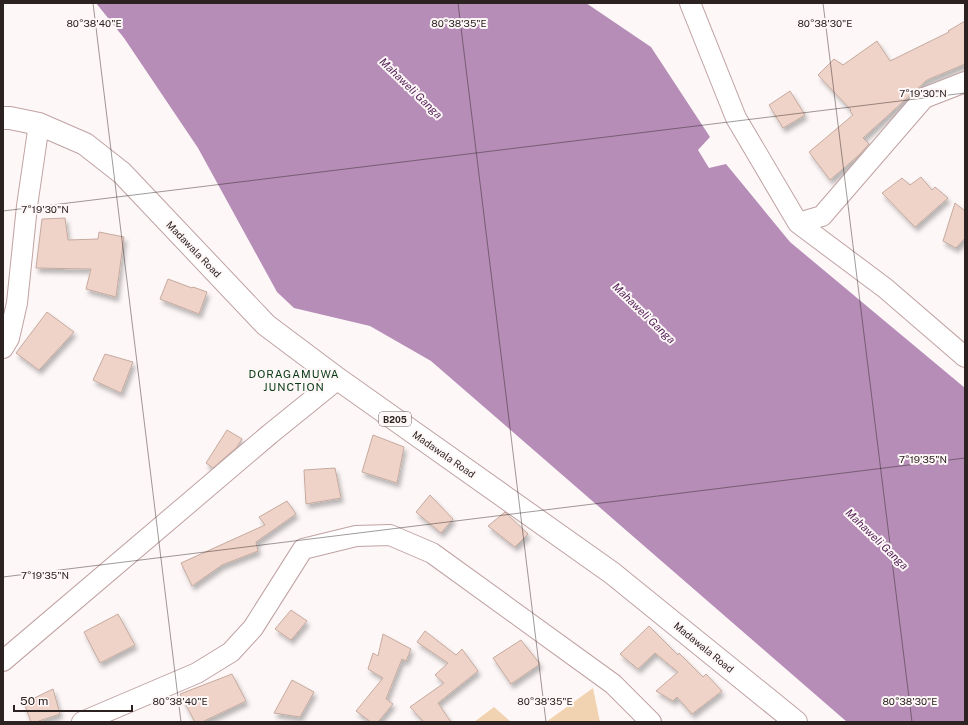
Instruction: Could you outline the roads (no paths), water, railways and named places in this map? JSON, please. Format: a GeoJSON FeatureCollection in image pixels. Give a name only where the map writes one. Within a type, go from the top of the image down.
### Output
{"type":"FeatureCollection","features":[{"type":"Feature","properties":{"kind":"main road","name":"Madawala Road"},"geometry":{"type":"LineString","coordinates":[[3,118],[38,124],[85,144],[122,173],[266,325],[338,379],[612,573],[796,722]]}},
{"type":"Feature","properties":{"kind":"street"},"geometry":{"type":"LineString","coordinates":[[690,3],[736,118],[798,223],[885,288],[965,357]]}},
{"type":"Feature","properties":{"kind":"street"},"geometry":{"type":"LineString","coordinates":[[798,223],[822,216],[924,98],[965,82]]}},
{"type":"Feature","properties":{"kind":"street"},"geometry":{"type":"LineString","coordinates":[[3,348],[9,338],[17,303],[26,206],[38,124]]}},
{"type":"Feature","properties":{"kind":"street"},"geometry":{"type":"LineString","coordinates":[[3,661],[270,434],[338,379]]}},
{"type":"Feature","properties":{"kind":"street"},"geometry":{"type":"LineString","coordinates":[[82,722],[197,673],[231,652],[253,628],[303,549],[356,536],[390,535],[432,553],[613,684],[651,722]]}},
{"type":"Feature","properties":{"kind":"water","name":"Mahaweli Ganga"},"geometry":{"type":"Polygon","coordinates":[[[96,3],[586,3],[651,47],[710,137],[698,150],[709,168],[726,164],[790,242],[965,388],[965,722],[847,722],[431,361],[370,326],[294,308],[277,292],[198,148],[124,38],[96,3]]]}},
{"type":"Feature","properties":{"kind":"district","name":"DORAGAMUWA JUNCTION"},"geometry":{"type":"Point","coordinates":[294,380]}}]}
